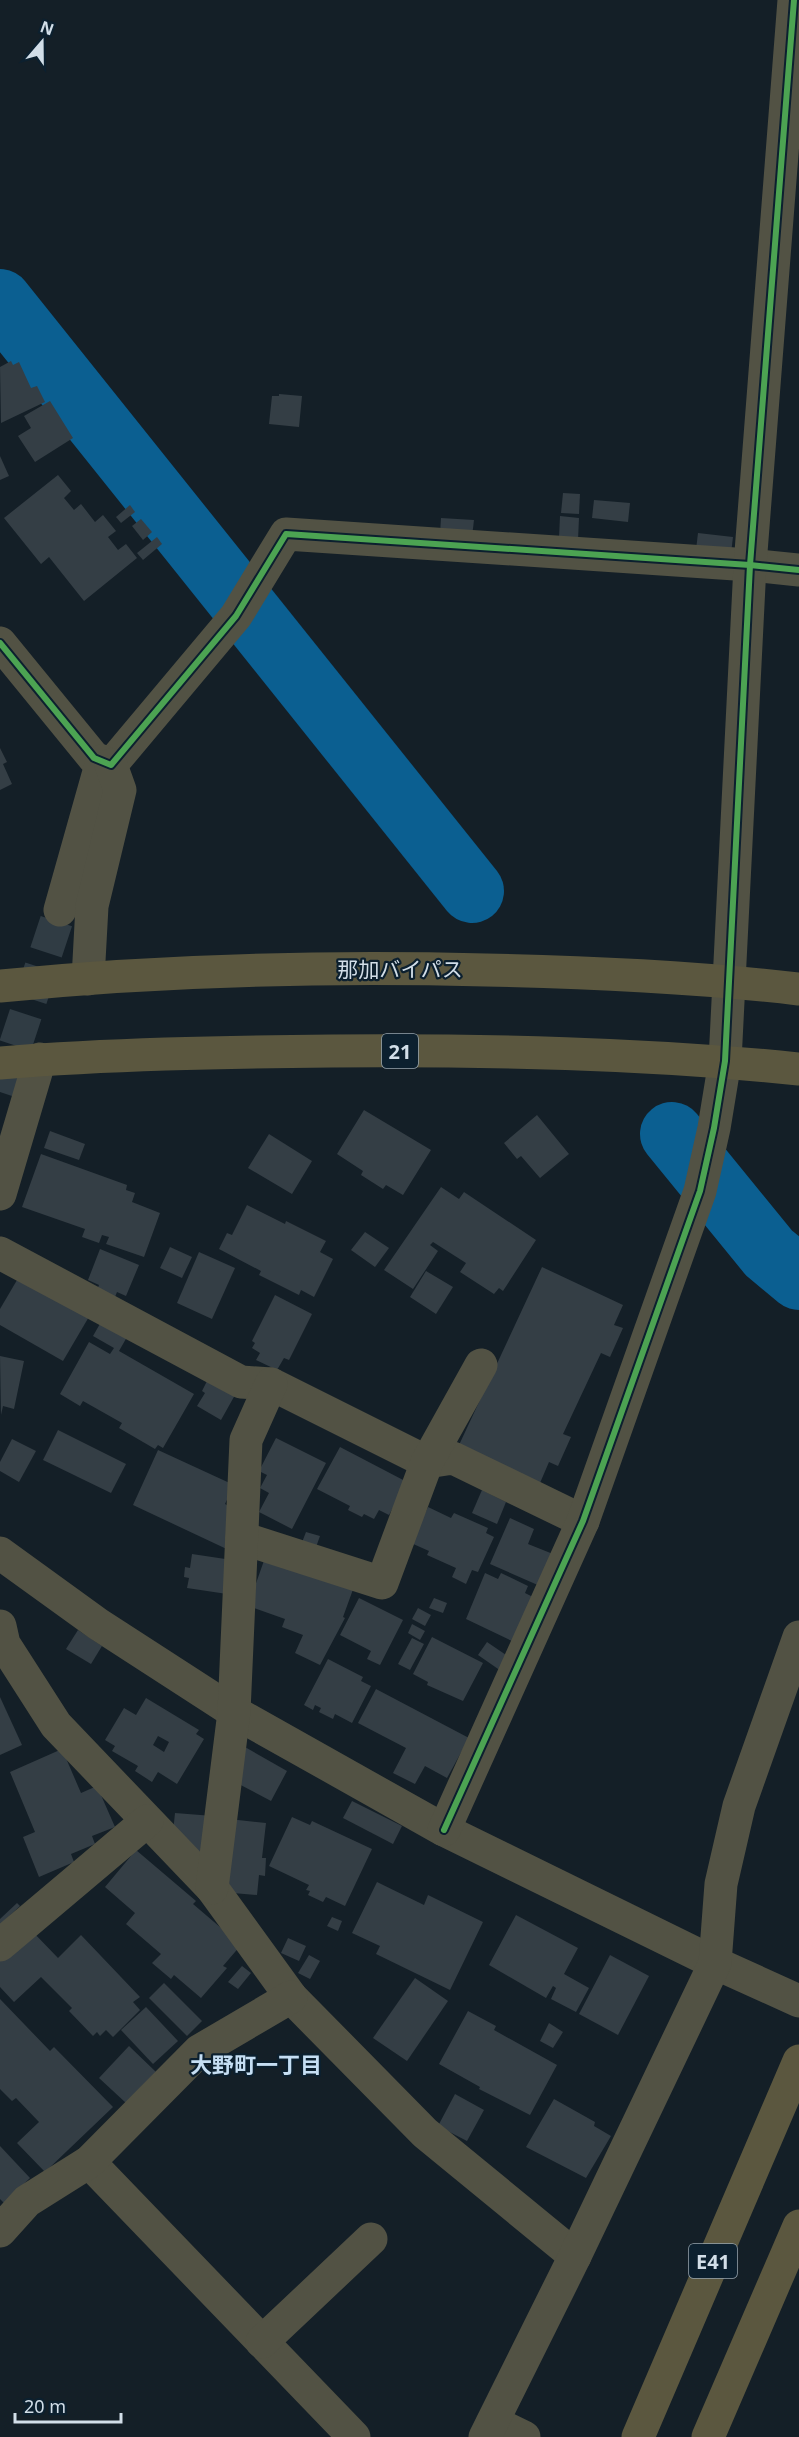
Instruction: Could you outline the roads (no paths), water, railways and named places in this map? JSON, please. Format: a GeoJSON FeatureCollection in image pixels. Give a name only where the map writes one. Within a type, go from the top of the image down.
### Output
{"type":"FeatureCollection","features":[{"type":"Feature","properties":{"kind":"highway","name":"那加バイパス"},"geometry":{"type":"LineString","coordinates":[[0,986],[47,981],[253,970],[399,968],[558,972],[730,981],[799,989]]}},
{"type":"Feature","properties":{"kind":"highway"},"geometry":{"type":"LineString","coordinates":[[0,981],[47,981]]}},
{"type":"Feature","properties":{"kind":"highway","name":"21"},"geometry":{"type":"LineString","coordinates":[[0,1063],[40,1059],[266,1052],[434,1050],[581,1053],[725,1061],[799,1069]]}},
{"type":"Feature","properties":{"kind":"highway","name":"E41"},"geometry":{"type":"LineString","coordinates":[[638,2437],[794,2073]]}},
{"type":"Feature","properties":{"kind":"highway"},"geometry":{"type":"LineString","coordinates":[[708,2437],[799,2226]]}},
{"type":"Feature","properties":{"kind":"highway"},"geometry":{"type":"LineString","coordinates":[[627,2437],[716,2254]]}},
{"type":"Feature","properties":{"kind":"street"},"geometry":{"type":"LineString","coordinates":[[444,1830],[583,1521],[700,1191],[714,1128],[725,1061],[750,564],[794,0]]}},
{"type":"Feature","properties":{"kind":"street"},"geometry":{"type":"LineString","coordinates":[[60,910],[107,763],[244,604],[286,534],[750,564],[799,570]]}},
{"type":"Feature","properties":{"kind":"street"},"geometry":{"type":"LineString","coordinates":[[0,644],[94,758],[107,763],[120,790],[92,906],[88,979]]}},
{"type":"Feature","properties":{"kind":"street"},"geometry":{"type":"LineString","coordinates":[[0,1194],[40,1059]]}},
{"type":"Feature","properties":{"kind":"street"},"geometry":{"type":"LineString","coordinates":[[0,1253],[241,1382],[272,1384],[427,1462],[453,1458],[583,1521]]}},
{"type":"Feature","properties":{"kind":"street"},"geometry":{"type":"LineString","coordinates":[[242,1538],[382,1583],[427,1462],[481,1365]]}},
{"type":"Feature","properties":{"kind":"street"},"geometry":{"type":"LineString","coordinates":[[212,1888],[234,1712],[246,1440],[272,1384]]}},
{"type":"Feature","properties":{"kind":"street"},"geometry":{"type":"LineString","coordinates":[[0,1553],[98,1624],[234,1712],[444,1830],[715,1963],[799,2001]]}},
{"type":"Feature","properties":{"kind":"street"},"geometry":{"type":"LineString","coordinates":[[0,1626],[4,1644],[56,1725],[212,1888],[291,1997],[425,2133],[575,2256]]}},
{"type":"Feature","properties":{"kind":"street"},"geometry":{"type":"LineString","coordinates":[[524,2437],[489,2429],[575,2256],[715,1963],[721,1884],[738,1806],[799,1637]]}},
{"type":"Feature","properties":{"kind":"street"},"geometry":{"type":"LineString","coordinates":[[0,1945],[147,1821]]}},
{"type":"Feature","properties":{"kind":"street"},"geometry":{"type":"LineString","coordinates":[[0,2231],[27,2201],[89,2162],[199,2051],[291,1997]]}},
{"type":"Feature","properties":{"kind":"street"},"geometry":{"type":"LineString","coordinates":[[89,2162],[354,2437]]}},
{"type":"Feature","properties":{"kind":"street"},"geometry":{"type":"LineString","coordinates":[[262,2342],[371,2239]]}},
{"type":"Feature","properties":{"kind":"waterway"},"geometry":{"type":"LineString","coordinates":[[0,301],[472,891]]}},
{"type":"Feature","properties":{"kind":"waterway"},"geometry":{"type":"LineString","coordinates":[[672,1134],[769,1253],[799,1278]]}},
{"type":"Feature","properties":{"kind":"tunnel"},"geometry":{"type":"LineString","coordinates":[[0,1092],[60,910]]}},
{"type":"Feature","properties":{"kind":"district","name":"大野町一丁目"},"geometry":{"type":"Point","coordinates":[256,2064]}}]}
